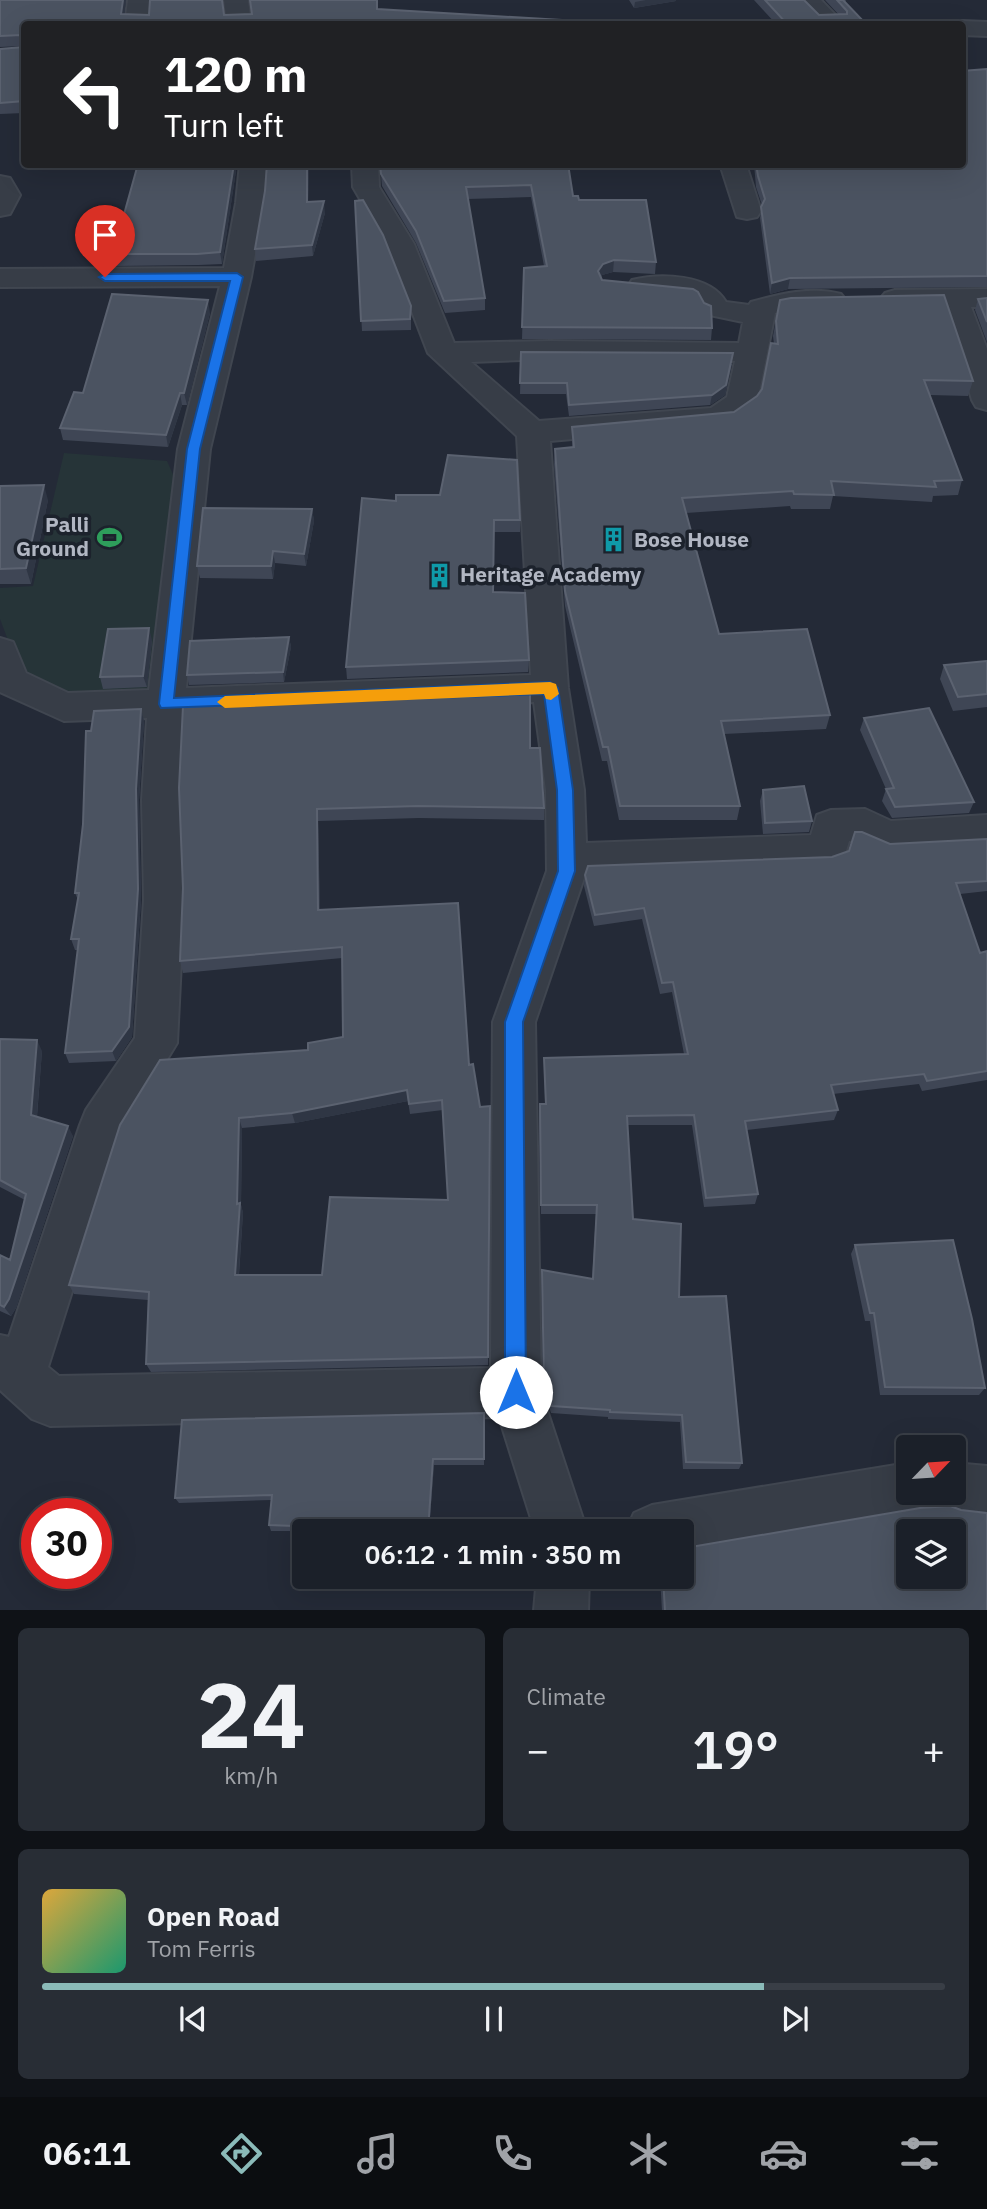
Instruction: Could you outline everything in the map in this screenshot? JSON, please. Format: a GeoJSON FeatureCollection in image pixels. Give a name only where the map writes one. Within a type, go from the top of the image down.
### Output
{"type":"FeatureCollection","features":[{"type":"Feature","properties":{"kind":"street"},"geometry":{"type":"LineString","coordinates":[[137,21],[140,0]]}},
{"type":"Feature","properties":{"kind":"street"},"geometry":{"type":"LineString","coordinates":[[236,0],[239,21]]}},
{"type":"Feature","properties":{"kind":"street"},"geometry":{"type":"LineString","coordinates":[[807,0],[827,21]]}},
{"type":"Feature","properties":{"kind":"street"},"geometry":{"type":"LineString","coordinates":[[966,28],[987,29]]}},
{"type":"Feature","properties":{"kind":"street"},"geometry":{"type":"LineString","coordinates":[[253,168],[250,203],[237,277],[194,449],[166,704],[161,800],[164,900],[156,1044],[102,1125],[10,1366],[50,1401],[516,1392]]}},
{"type":"Feature","properties":{"kind":"street"},"geometry":{"type":"LineString","coordinates":[[365,168],[366,187],[400,244],[443,353],[532,432],[535,445],[550,688],[565,790],[567,871],[514,1022],[516,1392],[557,1519]]}},
{"type":"Feature","properties":{"kind":"street"},"geometry":{"type":"LineString","coordinates":[[734,168],[747,211]]}},
{"type":"Feature","properties":{"kind":"street"},"geometry":{"type":"LineString","coordinates":[[0,184],[6,195],[0,208]]}},
{"type":"Feature","properties":{"kind":"street"},"geometry":{"type":"LineString","coordinates":[[0,278],[237,277]]}},
{"type":"Feature","properties":{"kind":"street"},"geometry":{"type":"LineString","coordinates":[[613,284],[699,290],[712,299],[715,308],[759,315]]}},
{"type":"Feature","properties":{"kind":"street"},"geometry":{"type":"LineString","coordinates":[[952,298],[965,325],[987,400]]}},
{"type":"Feature","properties":{"kind":"street"},"geometry":{"type":"LineString","coordinates":[[532,432],[719,418],[742,402],[761,307],[788,301],[987,298]]}},
{"type":"Feature","properties":{"kind":"street"},"geometry":{"type":"LineString","coordinates":[[443,353],[550,350],[751,352]]}},
{"type":"Feature","properties":{"kind":"street"},"geometry":{"type":"LineString","coordinates":[[0,651],[10,682],[64,707],[550,688]]}},
{"type":"Feature","properties":{"kind":"street"},"geometry":{"type":"LineString","coordinates":[[566,860],[829,850],[831,826],[865,825],[886,836],[987,831]]}},
{"type":"Feature","properties":{"kind":"street"},"geometry":{"type":"LineString","coordinates":[[966,1490],[987,1492]]}},
{"type":"Feature","properties":{"kind":"street"},"geometry":{"type":"LineString","coordinates":[[694,1524],[896,1491]]}},
{"type":"Feature","properties":{"kind":"street"},"geometry":{"type":"LineString","coordinates":[[561,1610],[562,1589]]}},
{"type":"Feature","properties":{"kind":"shaded area","name":"Palli Ground"},"geometry":{"type":"Polygon","coordinates":[[[64,453],[167,461],[179,488],[154,698],[71,700],[20,672],[0,619],[0,588],[33,586],[64,453]]]}},
{"type":"Feature","properties":{"kind":"building"},"geometry":{"type":"Polygon","coordinates":[[[0,0],[123,0],[121,14],[149,15],[150,0],[222,0],[224,15],[252,14],[250,0],[377,0],[377,9],[579,21],[21,21],[21,35],[0,36],[0,0]]]}},
{"type":"Feature","properties":{"kind":"building"},"geometry":{"type":"Polygon","coordinates":[[[765,0],[804,0],[819,15],[847,14],[837,0],[843,0],[863,21],[784,21],[765,0]]]}},
{"type":"Feature","properties":{"kind":"building"},"geometry":{"type":"Polygon","coordinates":[[[21,47],[21,101],[0,103],[0,49],[21,47]]]}},
{"type":"Feature","properties":{"kind":"building"},"geometry":{"type":"Polygon","coordinates":[[[987,69],[987,276],[790,278],[772,283],[761,207],[765,199],[757,168],[966,168],[966,71],[987,69]]]}},
{"type":"Feature","properties":{"kind":"building"},"geometry":{"type":"Polygon","coordinates":[[[137,168],[233,168],[220,252],[113,254],[137,168]]]}},
{"type":"Feature","properties":{"kind":"building"},"geometry":{"type":"Polygon","coordinates":[[[267,168],[307,168],[307,202],[324,201],[312,245],[255,249],[267,168]]]}},
{"type":"Feature","properties":{"kind":"building"},"geometry":{"type":"Polygon","coordinates":[[[380,168],[569,168],[573,196],[578,196],[579,200],[646,200],[656,262],[614,260],[603,264],[598,271],[602,280],[693,289],[704,303],[711,306],[712,328],[522,327],[524,268],[547,266],[531,185],[466,187],[485,298],[444,301],[416,231],[381,174],[380,168]]]}},
{"type":"Feature","properties":{"kind":"building"},"geometry":{"type":"Polygon","coordinates":[[[363,200],[383,235],[411,306],[410,319],[361,321],[355,201],[363,200]]]}},
{"type":"Feature","properties":{"kind":"building"},"geometry":{"type":"Polygon","coordinates":[[[112,294],[208,300],[184,393],[180,393],[166,435],[60,428],[74,392],[83,393],[112,294]]]}},
{"type":"Feature","properties":{"kind":"building"},"geometry":{"type":"Polygon","coordinates":[[[944,295],[973,381],[924,380],[962,480],[934,481],[936,487],[831,481],[834,495],[794,494],[793,491],[682,498],[719,634],[807,629],[830,715],[721,721],[740,806],[620,806],[608,747],[603,747],[565,591],[555,449],[574,447],[572,427],[734,412],[757,396],[762,389],[771,343],[778,344],[776,321],[780,300],[944,295]]]}},
{"type":"Feature","properties":{"kind":"building"},"geometry":{"type":"Polygon","coordinates":[[[987,298],[987,322],[978,299],[987,298]]]}},
{"type":"Feature","properties":{"kind":"building"},"geometry":{"type":"Polygon","coordinates":[[[521,352],[733,353],[726,385],[712,395],[569,405],[567,383],[520,383],[521,352]]]}},
{"type":"Feature","properties":{"kind":"building"},"geometry":{"type":"Polygon","coordinates":[[[448,455],[517,460],[520,520],[494,520],[493,592],[525,593],[529,660],[346,667],[362,498],[396,501],[396,495],[440,495],[448,455]]]}},
{"type":"Feature","properties":{"kind":"building"},"geometry":{"type":"Polygon","coordinates":[[[44,485],[26,568],[0,569],[0,486],[44,485]]]}},
{"type":"Feature","properties":{"kind":"building"},"geometry":{"type":"Polygon","coordinates":[[[203,508],[312,509],[304,554],[273,551],[271,566],[197,566],[203,508]]]}},
{"type":"Feature","properties":{"kind":"building"},"geometry":{"type":"Polygon","coordinates":[[[149,628],[143,676],[100,677],[108,629],[149,628]]]}},
{"type":"Feature","properties":{"kind":"building"},"geometry":{"type":"Polygon","coordinates":[[[289,637],[283,672],[187,675],[190,641],[289,637]]]}},
{"type":"Feature","properties":{"kind":"building"},"geometry":{"type":"Polygon","coordinates":[[[987,661],[987,694],[958,697],[944,665],[987,661]]]}},
{"type":"Feature","properties":{"kind":"building"},"geometry":{"type":"Polygon","coordinates":[[[530,692],[530,748],[540,748],[544,808],[418,806],[317,809],[318,910],[458,903],[469,1065],[473,1064],[480,1107],[490,1106],[488,1357],[146,1364],[149,1292],[69,1285],[120,1125],[160,1060],[308,1050],[308,1043],[343,1037],[342,947],[180,961],[183,888],[179,788],[183,706],[530,692]],[[407,1090],[292,1113],[239,1118],[237,1204],[240,1203],[235,1275],[322,1275],[330,1197],[448,1200],[442,1100],[409,1104],[407,1090]]]}},
{"type":"Feature","properties":{"kind":"building"},"geometry":{"type":"Polygon","coordinates":[[[929,708],[974,802],[895,807],[886,789],[894,788],[864,718],[929,708]]]}},
{"type":"Feature","properties":{"kind":"building"},"geometry":{"type":"Polygon","coordinates":[[[141,709],[136,789],[138,889],[129,1027],[112,1051],[65,1053],[79,939],[71,939],[79,893],[75,893],[83,824],[86,731],[91,731],[94,711],[141,709]]]}},
{"type":"Feature","properties":{"kind":"building"},"geometry":{"type":"Polygon","coordinates":[[[804,786],[812,821],[765,823],[763,790],[804,786]]]}},
{"type":"Feature","properties":{"kind":"building"},"geometry":{"type":"Polygon","coordinates":[[[855,832],[862,832],[890,844],[987,839],[987,881],[956,883],[980,953],[987,951],[987,1071],[927,1081],[924,1074],[831,1085],[838,1110],[745,1121],[758,1194],[706,1198],[694,1115],[627,1116],[633,1219],[681,1224],[679,1297],[726,1296],[742,1463],[686,1462],[682,1415],[552,1406],[544,1384],[542,1270],[593,1279],[597,1205],[541,1205],[540,1104],[546,1104],[544,1058],[688,1054],[673,982],[662,983],[644,908],[595,915],[585,875],[588,866],[832,857],[849,851],[855,832]]]}},
{"type":"Feature","properties":{"kind":"building"},"geometry":{"type":"Polygon","coordinates":[[[0,1039],[37,1040],[31,1115],[68,1126],[4,1307],[0,1305],[0,1255],[10,1260],[26,1194],[0,1180],[0,1039]]]}},
{"type":"Feature","properties":{"kind":"building"},"geometry":{"type":"Polygon","coordinates":[[[953,1240],[985,1388],[885,1387],[874,1313],[870,1313],[855,1245],[953,1240]]]}},
{"type":"Feature","properties":{"kind":"building"},"geometry":{"type":"Polygon","coordinates":[[[484,1413],[484,1459],[433,1459],[429,1519],[292,1519],[292,1526],[269,1525],[272,1495],[175,1498],[182,1420],[484,1413]]]}},
{"type":"Feature","properties":{"kind":"building"},"geometry":{"type":"Polygon","coordinates":[[[950,1506],[987,1513],[987,1610],[665,1610],[664,1589],[694,1589],[694,1546],[920,1508],[950,1506]]]}},
{"type":"Feature","properties":{"kind":"slow traffic"},"geometry":{"type":"LineString","coordinates":[[225,702],[550,688],[551,694]]}},
{"type":"Feature","properties":{"kind":"place","name":"Palli Ground"},"geometry":{"type":"Point","coordinates":[109,537]}},
{"type":"Feature","properties":{"kind":"place","name":"Bose House"},"geometry":{"type":"Point","coordinates":[614,540]}},
{"type":"Feature","properties":{"kind":"place","name":"Heritage Academy"},"geometry":{"type":"Point","coordinates":[440,575]}},
{"type":"Feature","properties":{"kind":"route"},"geometry":{"type":"LineString","coordinates":[[105,277],[237,277],[194,449],[166,704],[550,688],[565,790],[567,871],[514,1022],[516,1392]]}}]}
